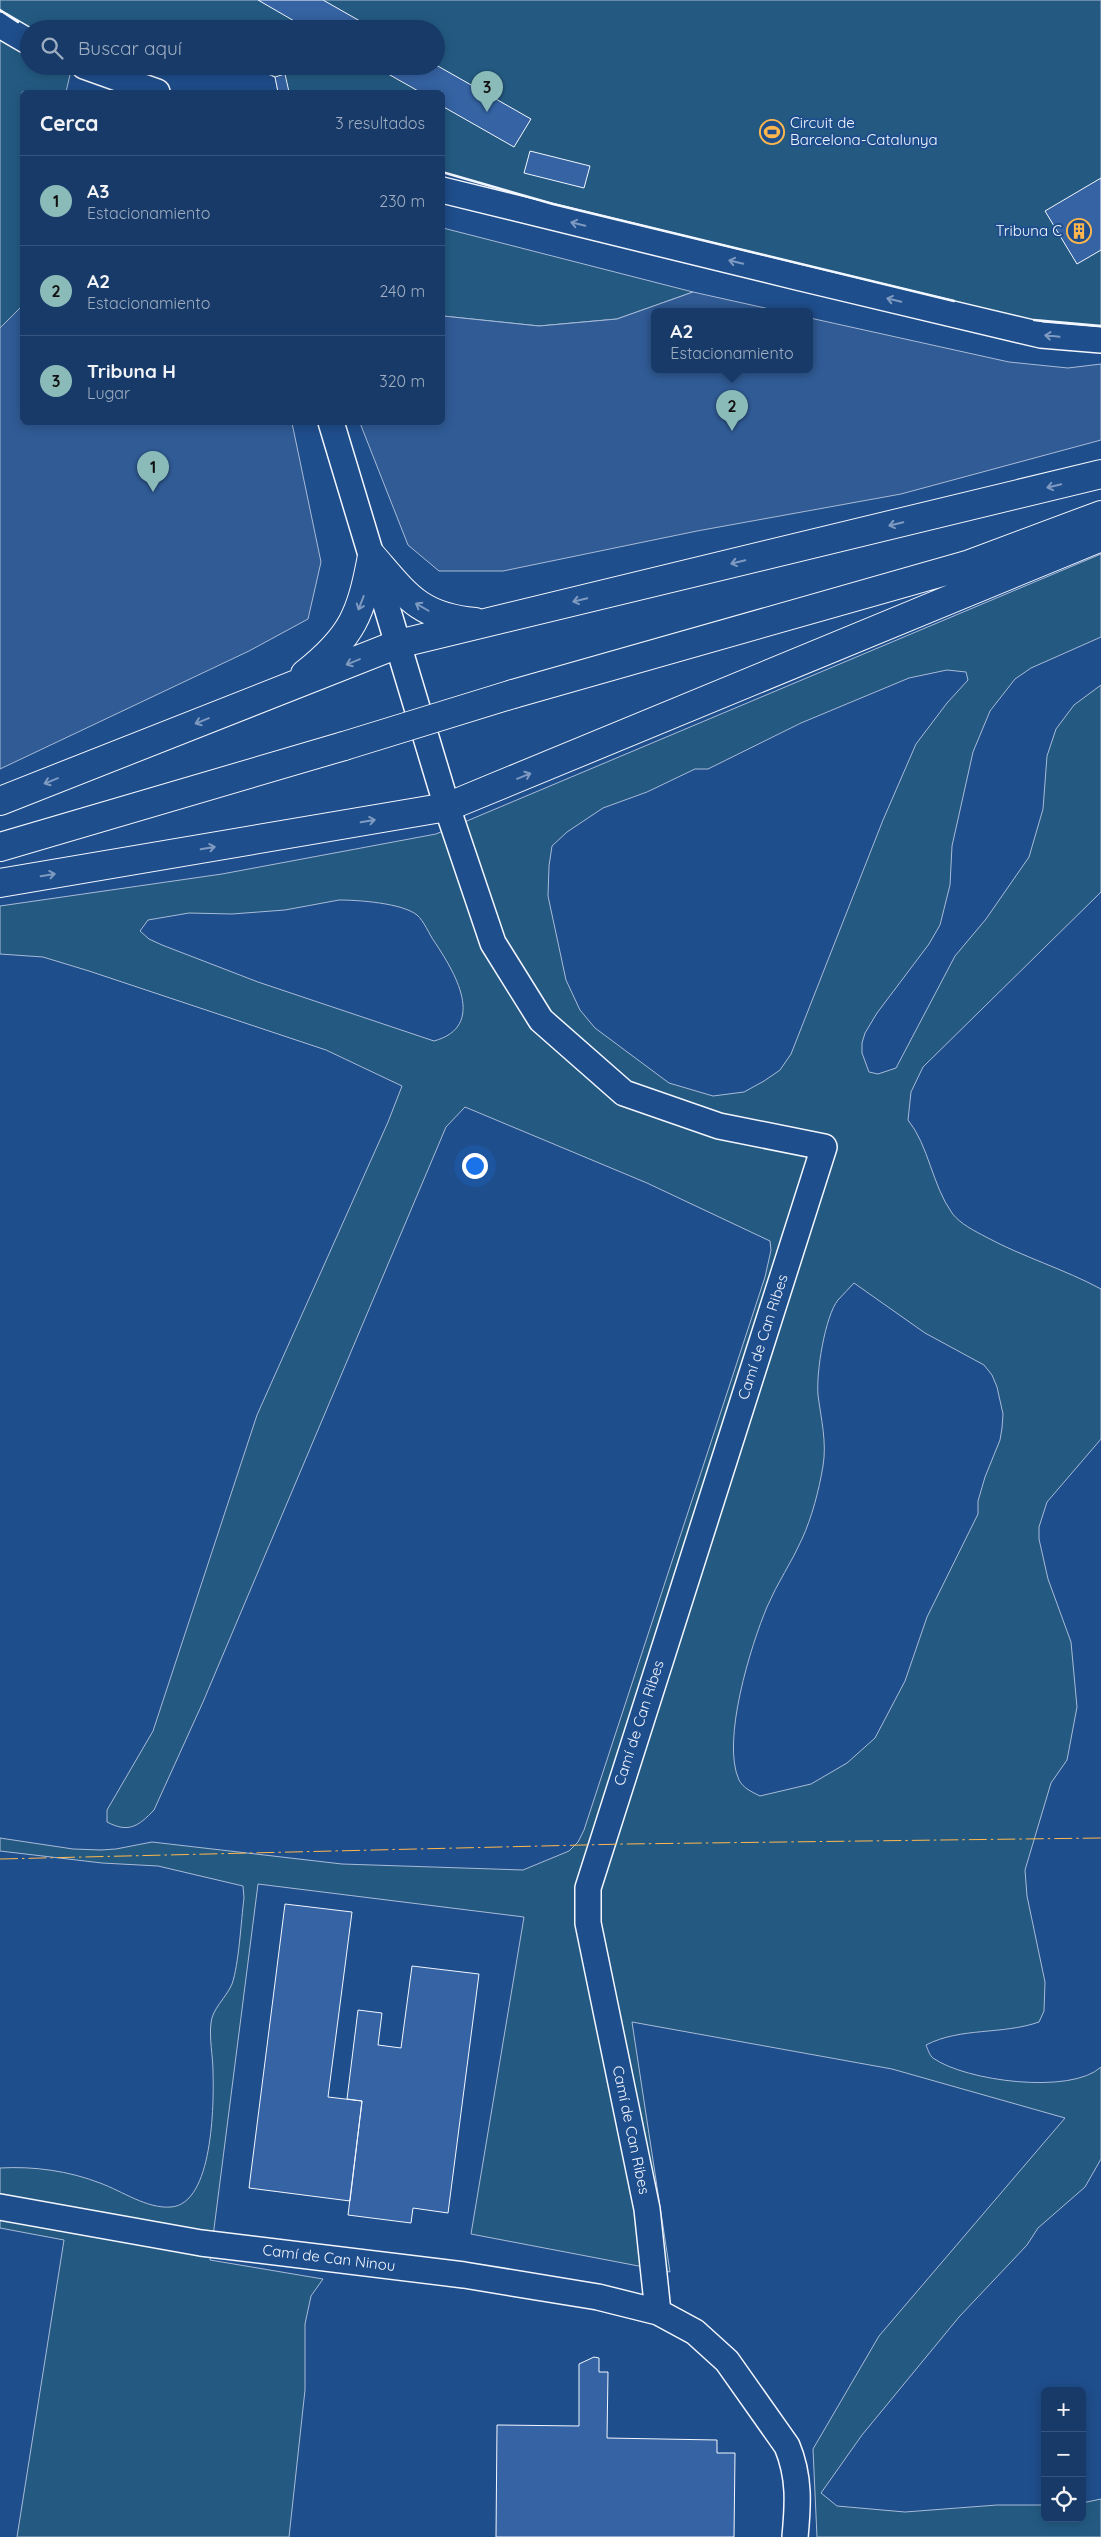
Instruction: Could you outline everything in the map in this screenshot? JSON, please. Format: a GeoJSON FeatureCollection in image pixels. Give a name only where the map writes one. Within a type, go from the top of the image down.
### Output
{"type":"FeatureCollection","features":[{"type":"Feature","properties":{"kind":"highway"},"geometry":{"type":"LineString","coordinates":[[0,801],[398,644],[1101,474]]}},
{"type":"Feature","properties":{"kind":"highway"},"geometry":{"type":"LineString","coordinates":[[0,847],[344,746],[513,694],[967,565],[1101,514]]}},
{"type":"Feature","properties":{"kind":"highway"},"geometry":{"type":"LineString","coordinates":[[0,883],[447,807],[1101,537]]}},
{"type":"Feature","properties":{"kind":"highway"},"geometry":{"type":"LineString","coordinates":[[372,556],[410,600],[432,612],[466,621],[486,623]]}},
{"type":"Feature","properties":{"kind":"highway"},"geometry":{"type":"LineString","coordinates":[[290,686],[326,658],[352,628],[364,596],[372,556]]}},
{"type":"Feature","properties":{"kind":"street"},"geometry":{"type":"LineString","coordinates":[[0,26],[20,37]]}},
{"type":"Feature","properties":{"kind":"street"},"geometry":{"type":"LineString","coordinates":[[109,75],[151,90]]}},
{"type":"Feature","properties":{"kind":"street"},"geometry":{"type":"LineString","coordinates":[[445,191],[787,275],[1042,335],[1101,340]]}},
{"type":"Feature","properties":{"kind":"street"},"geometry":{"type":"LineString","coordinates":[[332,425],[447,807]]}},
{"type":"Feature","properties":{"kind":"street","name":"Camí de Can Ribes"},"geometry":{"type":"LineString","coordinates":[[447,807],[493,943],[541,1020],[624,1093],[719,1126],[824,1147],[588,1888],[588,1923],[647,2209],[658,2312]]}},
{"type":"Feature","properties":{"kind":"street","name":"Camí de Can Ninou"},"geometry":{"type":"LineString","coordinates":[[0,2207],[201,2242],[464,2274],[598,2297],[658,2312],[695,2332],[727,2361],[787,2446],[793,2461],[798,2492],[795,2537]]}},
{"type":"Feature","properties":{"kind":"shaded area","name":"Circuit de Barcelona-Catalunya"},"geometry":{"type":"Polygon","coordinates":[[[0,0],[1101,0],[1101,326],[1019,319],[914,291],[553,204],[445,173],[445,90],[278,90],[275,77],[270,75],[445,75],[445,20],[20,20],[20,75],[70,75],[66,90],[20,90],[20,308],[0,328],[0,0]]]}},
{"type":"Feature","properties":{"kind":"shaded area"},"geometry":{"type":"Polygon","coordinates":[[[445,229],[693,292],[617,319],[539,326],[445,316],[445,229]]]}},
{"type":"Feature","properties":{"kind":"shaded area"},"geometry":{"type":"Polygon","coordinates":[[[693,292],[765,308],[651,308],[651,373],[813,373],[813,319],[1009,362],[1068,368],[1101,364],[1101,440],[901,494],[697,531],[503,571],[439,571],[408,545],[361,425],[445,425],[445,316],[539,326],[617,319],[693,292]]]}},
{"type":"Feature","properties":{"kind":"shaded area"},"geometry":{"type":"Polygon","coordinates":[[[20,308],[20,425],[292,425],[321,562],[308,619],[249,651],[0,769],[0,328],[20,308]]]}},
{"type":"Feature","properties":{"kind":"shaded area"},"geometry":{"type":"Polygon","coordinates":[[[1101,554],[1101,637],[1031,668],[1015,679],[990,711],[973,752],[952,846],[950,885],[940,925],[929,944],[877,1013],[865,1033],[862,1053],[869,1072],[878,1074],[896,1068],[955,956],[986,919],[1029,857],[1043,809],[1047,756],[1056,729],[1074,705],[1101,685],[1101,892],[923,1067],[911,1092],[908,1120],[921,1142],[945,1202],[959,1221],[1000,1244],[1101,1289],[1101,1439],[1047,1502],[1039,1527],[1039,1539],[1048,1579],[1071,1642],[1077,1707],[1067,1760],[1051,1783],[1025,1870],[1027,1896],[1045,1982],[1044,2011],[1039,2022],[1011,2029],[967,2033],[939,2039],[926,2045],[932,2057],[948,2066],[969,2073],[1018,2082],[1043,2083],[1067,2081],[1086,2076],[1101,2067],[1101,2159],[1085,2187],[1038,2228],[1027,2245],[959,2317],[862,2435],[821,2493],[837,2506],[905,2512],[997,2505],[1041,2505],[1041,2522],[1086,2522],[1086,2502],[1101,2499],[1101,2537],[817,2537],[813,2449],[879,2336],[1065,2118],[892,2069],[632,2022],[670,2272],[471,2234],[524,1917],[258,1884],[210,2260],[323,2279],[311,2296],[305,2324],[305,2390],[289,2537],[17,2537],[64,2240],[0,2228],[0,2168],[26,2168],[64,2172],[100,2183],[135,2199],[162,2207],[171,2207],[185,2202],[195,2189],[203,2171],[208,2150],[213,2106],[211,2023],[214,2013],[232,1984],[238,1954],[244,1898],[243,1886],[158,1866],[102,1863],[0,1851],[0,1838],[73,1849],[116,1849],[152,1842],[342,1864],[523,1870],[569,1851],[578,1842],[584,1830],[765,1277],[771,1250],[770,1241],[647,1183],[465,1107],[446,1127],[203,1702],[154,1810],[143,1821],[127,1828],[107,1822],[107,1810],[153,1731],[257,1415],[388,1122],[402,1086],[326,1050],[89,971],[43,957],[0,954],[0,906],[222,874],[436,834],[1101,554]],[[947,670],[909,678],[801,723],[708,769],[695,769],[647,792],[603,808],[567,832],[552,846],[548,896],[566,980],[580,1010],[595,1028],[669,1083],[713,1096],[744,1092],[780,1070],[791,1054],[883,820],[916,744],[947,703],[968,680],[966,672],[947,670]],[[339,900],[285,910],[232,914],[189,913],[148,920],[140,931],[149,939],[162,945],[258,982],[434,1041],[450,1034],[460,1023],[463,1011],[462,997],[450,967],[420,918],[410,911],[391,905],[339,900]],[[854,1283],[833,1308],[822,1345],[818,1395],[824,1439],[824,1457],[815,1503],[802,1539],[771,1598],[760,1624],[740,1693],[736,1718],[734,1763],[741,1783],[745,1788],[760,1796],[811,1784],[847,1763],[875,1738],[905,1681],[927,1617],[978,1514],[978,1501],[985,1477],[1000,1440],[1003,1414],[997,1387],[992,1375],[984,1365],[925,1333],[854,1283]]]}},
{"type":"Feature","properties":{"kind":"building"},"geometry":{"type":"Polygon","coordinates":[[[258,0],[323,0],[358,20],[292,20],[258,0]]]}},
{"type":"Feature","properties":{"kind":"building"},"geometry":{"type":"Polygon","coordinates":[[[445,70],[531,119],[514,147],[445,108],[445,90],[416,90],[390,75],[445,75],[445,70]]]}},
{"type":"Feature","properties":{"kind":"building"},"geometry":{"type":"Polygon","coordinates":[[[285,75],[289,90],[278,90],[275,77],[285,75]]]}},
{"type":"Feature","properties":{"kind":"building"},"geometry":{"type":"Polygon","coordinates":[[[530,151],[590,166],[584,188],[524,173],[530,151]]]}},
{"type":"Feature","properties":{"kind":"building","name":"Tribuna C"},"geometry":{"type":"Polygon","coordinates":[[[1101,178],[1101,250],[1077,264],[1045,211],[1101,178]]]}},
{"type":"Feature","properties":{"kind":"building"},"geometry":{"type":"Polygon","coordinates":[[[285,1904],[352,1912],[328,2097],[362,2101],[350,2201],[249,2188],[285,1904]]]}},
{"type":"Feature","properties":{"kind":"building"},"geometry":{"type":"Polygon","coordinates":[[[412,1966],[479,1974],[448,2213],[413,2208],[411,2223],[348,2215],[362,2101],[347,2099],[358,2010],[382,2013],[378,2045],[401,2048],[412,1966]]]}},
{"type":"Feature","properties":{"kind":"building"},"geometry":{"type":"Polygon","coordinates":[[[594,2357],[599,2358],[599,2372],[608,2372],[607,2438],[717,2440],[717,2453],[735,2453],[734,2537],[496,2537],[497,2425],[579,2426],[579,2364],[594,2357]]]}},
{"type":"Feature","properties":{"kind":"fence"},"geometry":{"type":"LineString","coordinates":[[270,75],[275,77]]}},
{"type":"Feature","properties":{"kind":"wall"},"geometry":{"type":"LineString","coordinates":[[0,10],[18,22]]}},
{"type":"Feature","properties":{"kind":"wall"},"geometry":{"type":"LineString","coordinates":[[445,173],[553,204],[954,301]]}},
{"type":"Feature","properties":{"kind":"wall"},"geometry":{"type":"LineString","coordinates":[[1034,320],[1101,326]]}},
{"type":"Feature","properties":{"kind":"power"},"geometry":{"type":"LineString","coordinates":[[0,1859],[625,1844],[1101,1838]]}},
{"type":"Feature","properties":{"kind":"place","name":"Tribuna H"},"geometry":{"type":"Point","coordinates":[487,112]}},
{"type":"Feature","properties":{"kind":"place","name":"Circuit de Barcelona-Catalunya"},"geometry":{"type":"Point","coordinates":[772,132]}},
{"type":"Feature","properties":{"kind":"place","name":"Tribuna C"},"geometry":{"type":"Point","coordinates":[1079,231]}},
{"type":"Feature","properties":{"kind":"place","name":"A2"},"geometry":{"type":"Point","coordinates":[732,431]}},
{"type":"Feature","properties":{"kind":"place","name":"A3"},"geometry":{"type":"Point","coordinates":[153,492]}}]}
